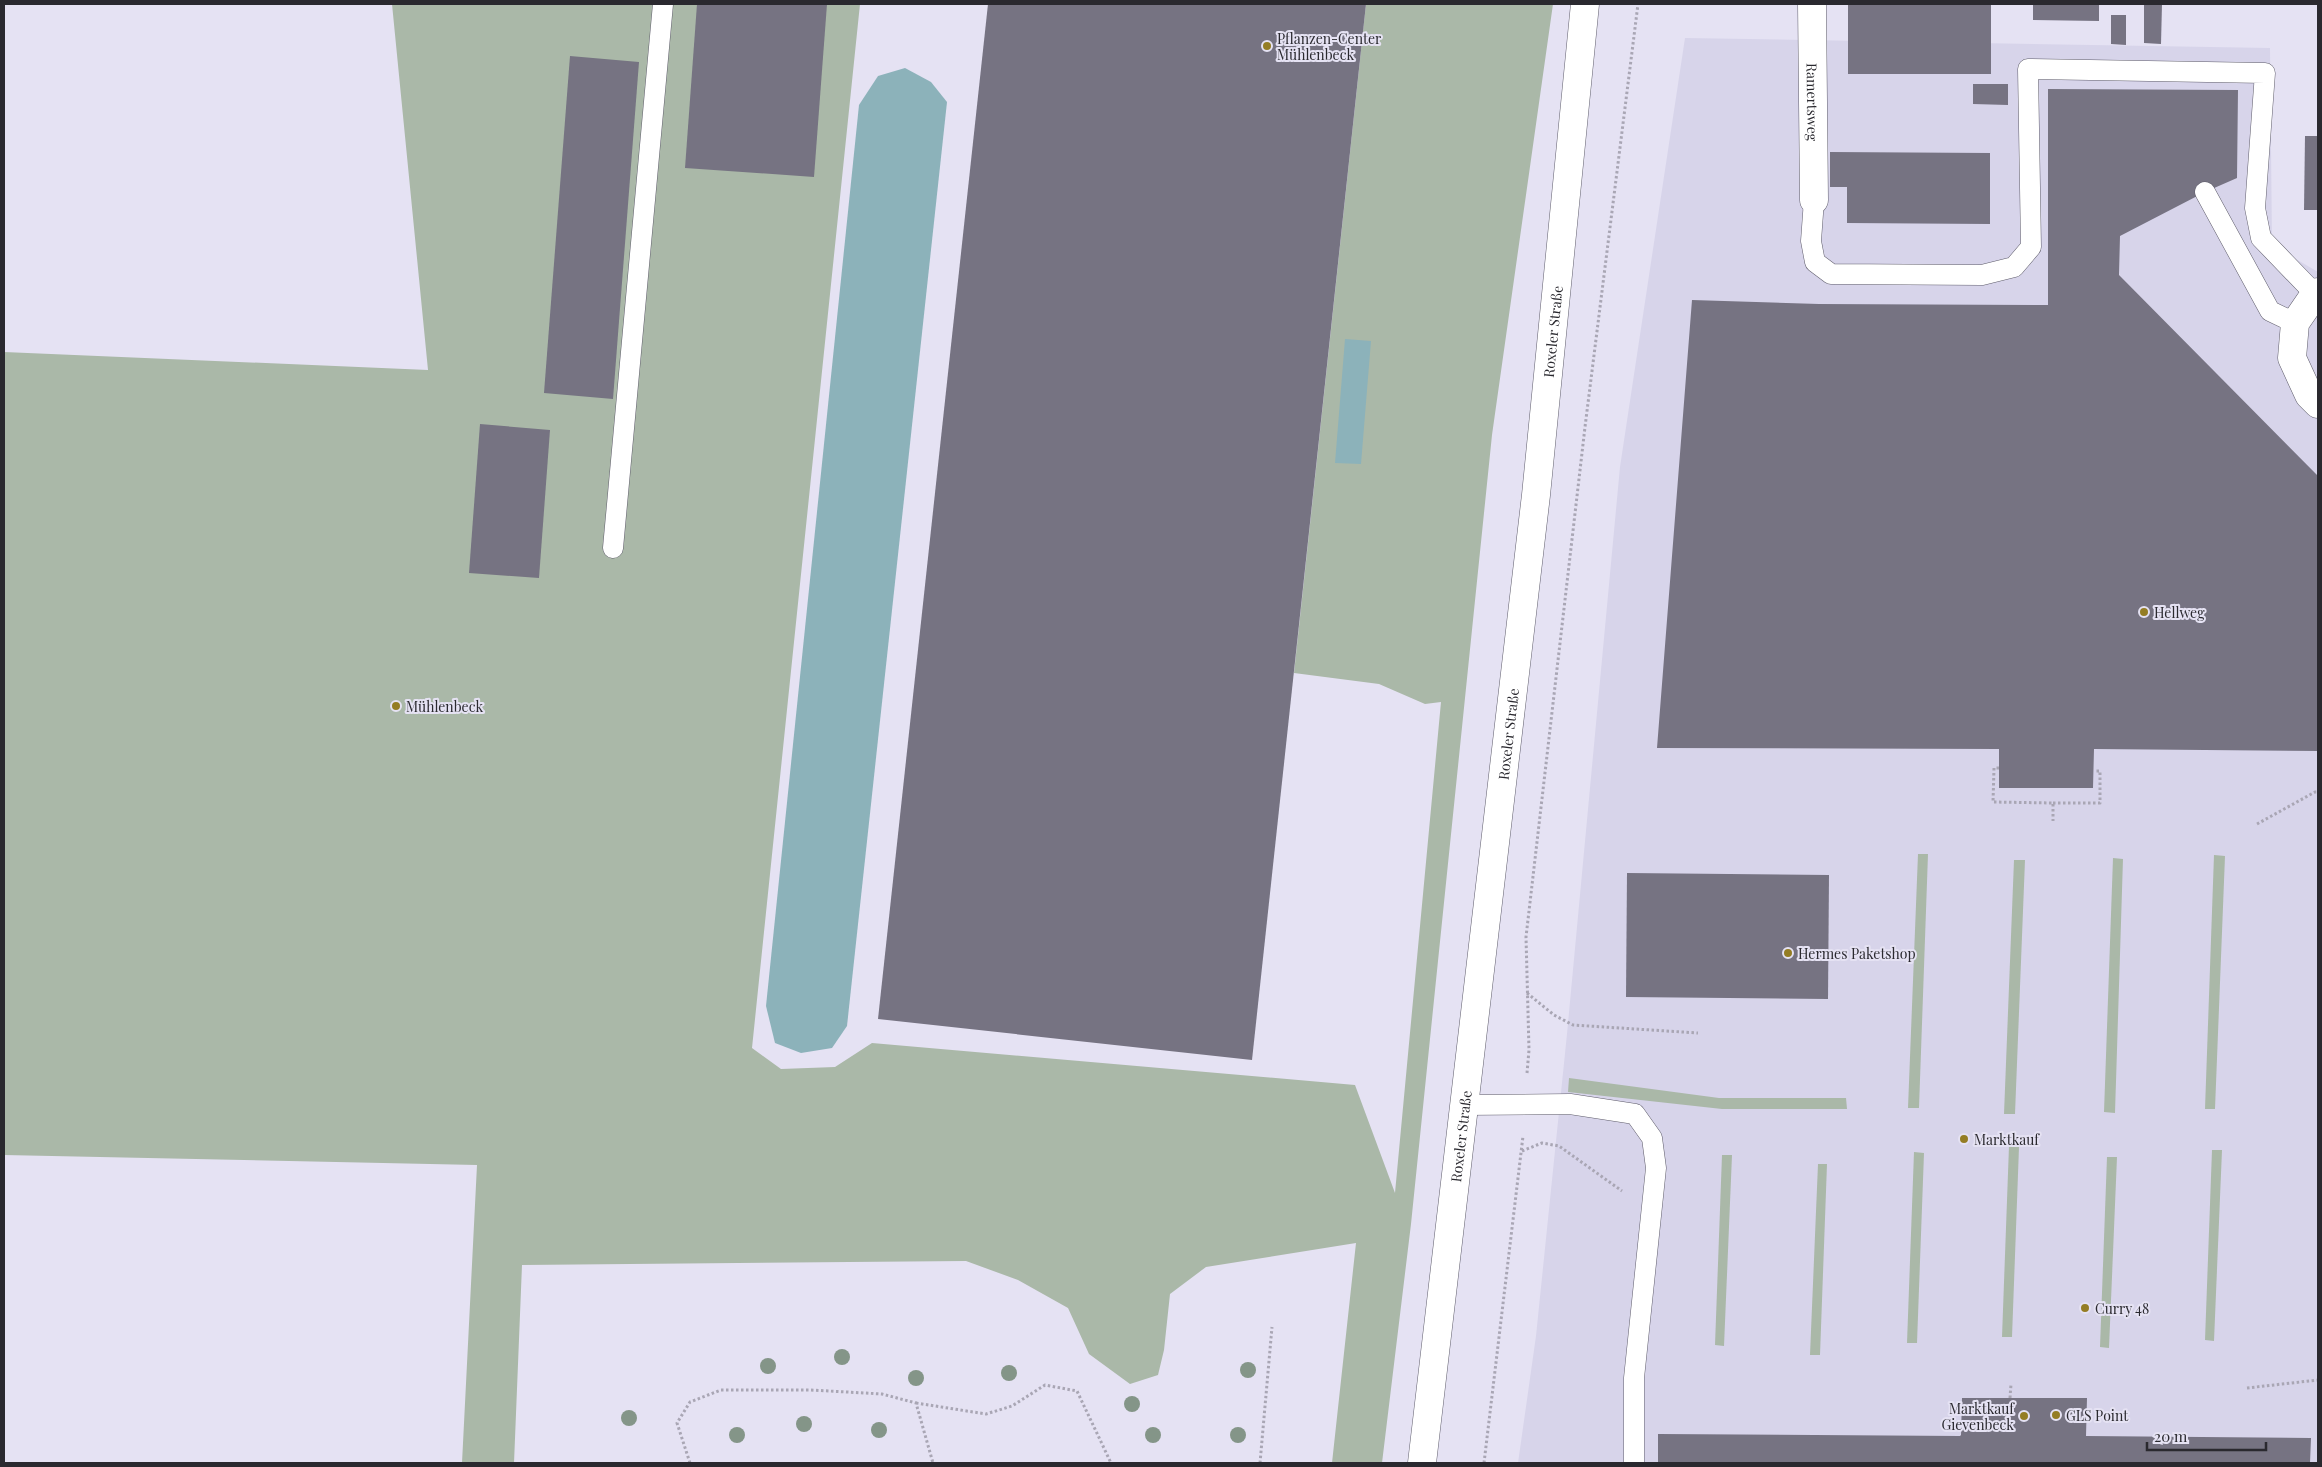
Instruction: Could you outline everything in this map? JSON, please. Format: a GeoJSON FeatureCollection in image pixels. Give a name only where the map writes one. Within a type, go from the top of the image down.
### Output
{"type":"FeatureCollection","features":[{"type":"Feature","properties":{"kind":"main road","name":"Roxeler Straße"},"geometry":{"type":"LineString","coordinates":[[1422,1463],[1536,495],[1585,4]]}},
{"type":"Feature","properties":{"kind":"main road","name":"Ramertsweg"},"geometry":{"type":"LineString","coordinates":[[1812,4],[1814,200]]}},
{"type":"Feature","properties":{"kind":"main road"},"geometry":{"type":"LineString","coordinates":[[2316,293],[2295,323],[2292,358],[2309,395],[2318,404]]}},
{"type":"Feature","properties":{"kind":"lane"},"geometry":{"type":"LineString","coordinates":[[613,548],[664,4]]}},
{"type":"Feature","properties":{"kind":"lane"},"geometry":{"type":"LineString","coordinates":[[1814,200],[1811,240],[1815,262],[1831,274],[1982,275],[2014,267],[2031,247],[2028,68],[2265,73],[2255,208],[2261,238],[2316,293]]}},
{"type":"Feature","properties":{"kind":"lane"},"geometry":{"type":"LineString","coordinates":[[2205,192],[2270,312],[2295,323]]}},
{"type":"Feature","properties":{"kind":"lane"},"geometry":{"type":"LineString","coordinates":[[1463,1104],[1570,1104],[1635,1114],[1652,1138],[1656,1168],[1634,1378],[1634,1463]]}},
{"type":"Feature","properties":{"kind":"path"},"geometry":{"type":"LineString","coordinates":[[1484,1463],[1525,1105],[1529,1050],[1526,937],[1585,427],[1638,4]]}},
{"type":"Feature","properties":{"kind":"path"},"geometry":{"type":"LineString","coordinates":[[1999,768],[1994,768],[1993,802],[2100,803],[2100,771],[2094,771]]}},
{"type":"Feature","properties":{"kind":"path"},"geometry":{"type":"LineString","coordinates":[[2257,824],[2318,792]]}},
{"type":"Feature","properties":{"kind":"path"},"geometry":{"type":"LineString","coordinates":[[2053,803],[2053,821]]}},
{"type":"Feature","properties":{"kind":"path"},"geometry":{"type":"LineString","coordinates":[[1527,993],[1554,1015],[1573,1025],[1698,1033]]}},
{"type":"Feature","properties":{"kind":"path"},"geometry":{"type":"LineString","coordinates":[[1521,1151],[1542,1143],[1560,1146],[1652,1211]]}},
{"type":"Feature","properties":{"kind":"path"},"geometry":{"type":"LineString","coordinates":[[1260,1463],[1272,1327]]}},
{"type":"Feature","properties":{"kind":"path"},"geometry":{"type":"LineString","coordinates":[[2247,1388],[2318,1380]]}},
{"type":"Feature","properties":{"kind":"path"},"geometry":{"type":"LineString","coordinates":[[2010,1398],[2011,1384]]}},
{"type":"Feature","properties":{"kind":"path"},"geometry":{"type":"LineString","coordinates":[[690,1463],[677,1424],[690,1402],[721,1390],[810,1390],[873,1394],[986,1414],[1012,1406],[1044,1385],[1077,1391],[1111,1463]]}},
{"type":"Feature","properties":{"kind":"path"},"geometry":{"type":"LineString","coordinates":[[916,1403],[933,1463]]}},
{"type":"Feature","properties":{"kind":"shaded area","name":"Mühlenbeck"},"geometry":{"type":"Polygon","coordinates":[[[392,4],[860,4],[752,1048],[781,1069],[835,1067],[872,1043],[1355,1085],[1395,1193],[1441,702],[1425,704],[1379,684],[1294,673],[1366,4],[1553,4],[1492,435],[1411,1224],[1382,1463],[1332,1463],[1356,1243],[1206,1267],[1170,1294],[1164,1350],[1158,1375],[1130,1384],[1089,1354],[1068,1308],[1018,1280],[966,1261],[522,1265],[514,1463],[462,1463],[477,1165],[4,1155],[4,352],[428,370],[392,4]]]}},
{"type":"Feature","properties":{"kind":"shaded area"},"geometry":{"type":"Polygon","coordinates":[[[1685,38],[2270,48],[2272,245],[2318,272],[2318,1463],[1518,1463],[1536,1336],[1567,1034],[1620,467],[1685,38]]]}},
{"type":"Feature","properties":{"kind":"shaded area"},"geometry":{"type":"Polygon","coordinates":[[[905,68],[931,82],[947,102],[847,1026],[832,1048],[801,1053],[775,1043],[766,1006],[859,105],[878,76],[905,68]]]}},
{"type":"Feature","properties":{"kind":"shaded area"},"geometry":{"type":"Polygon","coordinates":[[[1345,339],[1371,341],[1361,464],[1335,463],[1345,339]]]}},
{"type":"Feature","properties":{"kind":"shaded area"},"geometry":{"type":"Polygon","coordinates":[[[1918,854],[1928,854],[1919,1108],[1908,1108],[1918,854]]]}},
{"type":"Feature","properties":{"kind":"shaded area"},"geometry":{"type":"Polygon","coordinates":[[[2214,855],[2225,856],[2215,1109],[2205,1109],[2214,855]]]}},
{"type":"Feature","properties":{"kind":"shaded area"},"geometry":{"type":"Polygon","coordinates":[[[2113,858],[2123,859],[2115,1113],[2104,1112],[2113,858]]]}},
{"type":"Feature","properties":{"kind":"shaded area"},"geometry":{"type":"Polygon","coordinates":[[[2014,860],[2025,860],[2015,1114],[2004,1114],[2014,860]]]}},
{"type":"Feature","properties":{"kind":"shaded area"},"geometry":{"type":"Polygon","coordinates":[[[1569,1078],[1719,1098],[1846,1098],[1847,1109],[1722,1109],[1568,1092],[1569,1078]]]}},
{"type":"Feature","properties":{"kind":"shaded area"},"geometry":{"type":"Polygon","coordinates":[[[2009,1146],[2019,1147],[2012,1337],[2002,1337],[2009,1146]]]}},
{"type":"Feature","properties":{"kind":"shaded area"},"geometry":{"type":"Polygon","coordinates":[[[2212,1150],[2222,1150],[2214,1341],[2205,1340],[2212,1150]]]}},
{"type":"Feature","properties":{"kind":"shaded area"},"geometry":{"type":"Polygon","coordinates":[[[1914,1152],[1924,1153],[1917,1343],[1907,1343],[1914,1152]]]}},
{"type":"Feature","properties":{"kind":"shaded area"},"geometry":{"type":"Polygon","coordinates":[[[1722,1155],[1732,1155],[1724,1346],[1715,1345],[1722,1155]]]}},
{"type":"Feature","properties":{"kind":"shaded area"},"geometry":{"type":"Polygon","coordinates":[[[2107,1157],[2117,1157],[2109,1348],[2100,1347],[2107,1157]]]}},
{"type":"Feature","properties":{"kind":"shaded area"},"geometry":{"type":"Polygon","coordinates":[[[1818,1164],[1827,1164],[1820,1355],[1810,1355],[1818,1164]]]}},
{"type":"Feature","properties":{"kind":"building"},"geometry":{"type":"Polygon","coordinates":[[[697,4],[827,4],[814,177],[685,168],[697,4]]]}},
{"type":"Feature","properties":{"kind":"building"},"geometry":{"type":"Polygon","coordinates":[[[988,4],[1366,4],[1252,1060],[878,1019],[988,4]]]}},
{"type":"Feature","properties":{"kind":"building"},"geometry":{"type":"Polygon","coordinates":[[[1848,4],[1991,4],[1991,74],[1848,74],[1848,4]]]}},
{"type":"Feature","properties":{"kind":"building"},"geometry":{"type":"Polygon","coordinates":[[[2033,4],[2099,4],[2099,21],[2033,20],[2033,4]]]}},
{"type":"Feature","properties":{"kind":"building"},"geometry":{"type":"Polygon","coordinates":[[[2144,4],[2162,4],[2161,44],[2144,43],[2144,4]]]}},
{"type":"Feature","properties":{"kind":"building"},"geometry":{"type":"Polygon","coordinates":[[[2111,15],[2126,15],[2126,45],[2111,44],[2111,15]]]}},
{"type":"Feature","properties":{"kind":"building"},"geometry":{"type":"Polygon","coordinates":[[[570,56],[639,62],[613,399],[544,393],[570,56]]]}},
{"type":"Feature","properties":{"kind":"building"},"geometry":{"type":"Polygon","coordinates":[[[1973,84],[2008,84],[2008,105],[1973,104],[1973,84]]]}},
{"type":"Feature","properties":{"kind":"building"},"geometry":{"type":"Polygon","coordinates":[[[2048,89],[2238,90],[2237,178],[2205,192],[2120,236],[2119,275],[2318,476],[2318,751],[2094,749],[2093,788],[1999,788],[1999,749],[1657,748],[1692,300],[1819,304],[2048,305],[2048,89]]]}},
{"type":"Feature","properties":{"kind":"building"},"geometry":{"type":"Polygon","coordinates":[[[2305,136],[2318,136],[2318,210],[2304,210],[2305,136]]]}},
{"type":"Feature","properties":{"kind":"building"},"geometry":{"type":"Polygon","coordinates":[[[1830,152],[1990,153],[1990,224],[1847,223],[1847,187],[1830,187],[1830,152]]]}},
{"type":"Feature","properties":{"kind":"building"},"geometry":{"type":"Polygon","coordinates":[[[480,424],[550,430],[539,578],[469,573],[480,424]]]}},
{"type":"Feature","properties":{"kind":"building"},"geometry":{"type":"Polygon","coordinates":[[[1627,873],[1829,875],[1828,999],[1626,997],[1627,873]]]}},
{"type":"Feature","properties":{"kind":"building","name":"Marktkauf Gievenbeck"},"geometry":{"type":"Polygon","coordinates":[[[1962,1398],[2087,1398],[2086,1436],[2311,1438],[2310,1463],[1658,1463],[1658,1434],[1960,1436],[1962,1398]]]}},
{"type":"Feature","properties":{"kind":"place","name":"Pflanzen-Center Mühlenbeck"},"geometry":{"type":"Point","coordinates":[1267,46]}},
{"type":"Feature","properties":{"kind":"place","name":"Hellweg"},"geometry":{"type":"Point","coordinates":[2144,612]}},
{"type":"Feature","properties":{"kind":"place","name":"Mühlenbeck"},"geometry":{"type":"Point","coordinates":[396,706]}},
{"type":"Feature","properties":{"kind":"place","name":"Hermes Paketshop"},"geometry":{"type":"Point","coordinates":[1788,953]}},
{"type":"Feature","properties":{"kind":"place","name":"Marktkauf"},"geometry":{"type":"Point","coordinates":[1964,1139]}},
{"type":"Feature","properties":{"kind":"place","name":"Curry 48"},"geometry":{"type":"Point","coordinates":[2085,1308]}},
{"type":"Feature","properties":{"kind":"place","name":"GLS Point"},"geometry":{"type":"Point","coordinates":[2056,1415]}},
{"type":"Feature","properties":{"kind":"place","name":"Marktkauf Gievenbeck"},"geometry":{"type":"Point","coordinates":[2024,1416]}}]}
